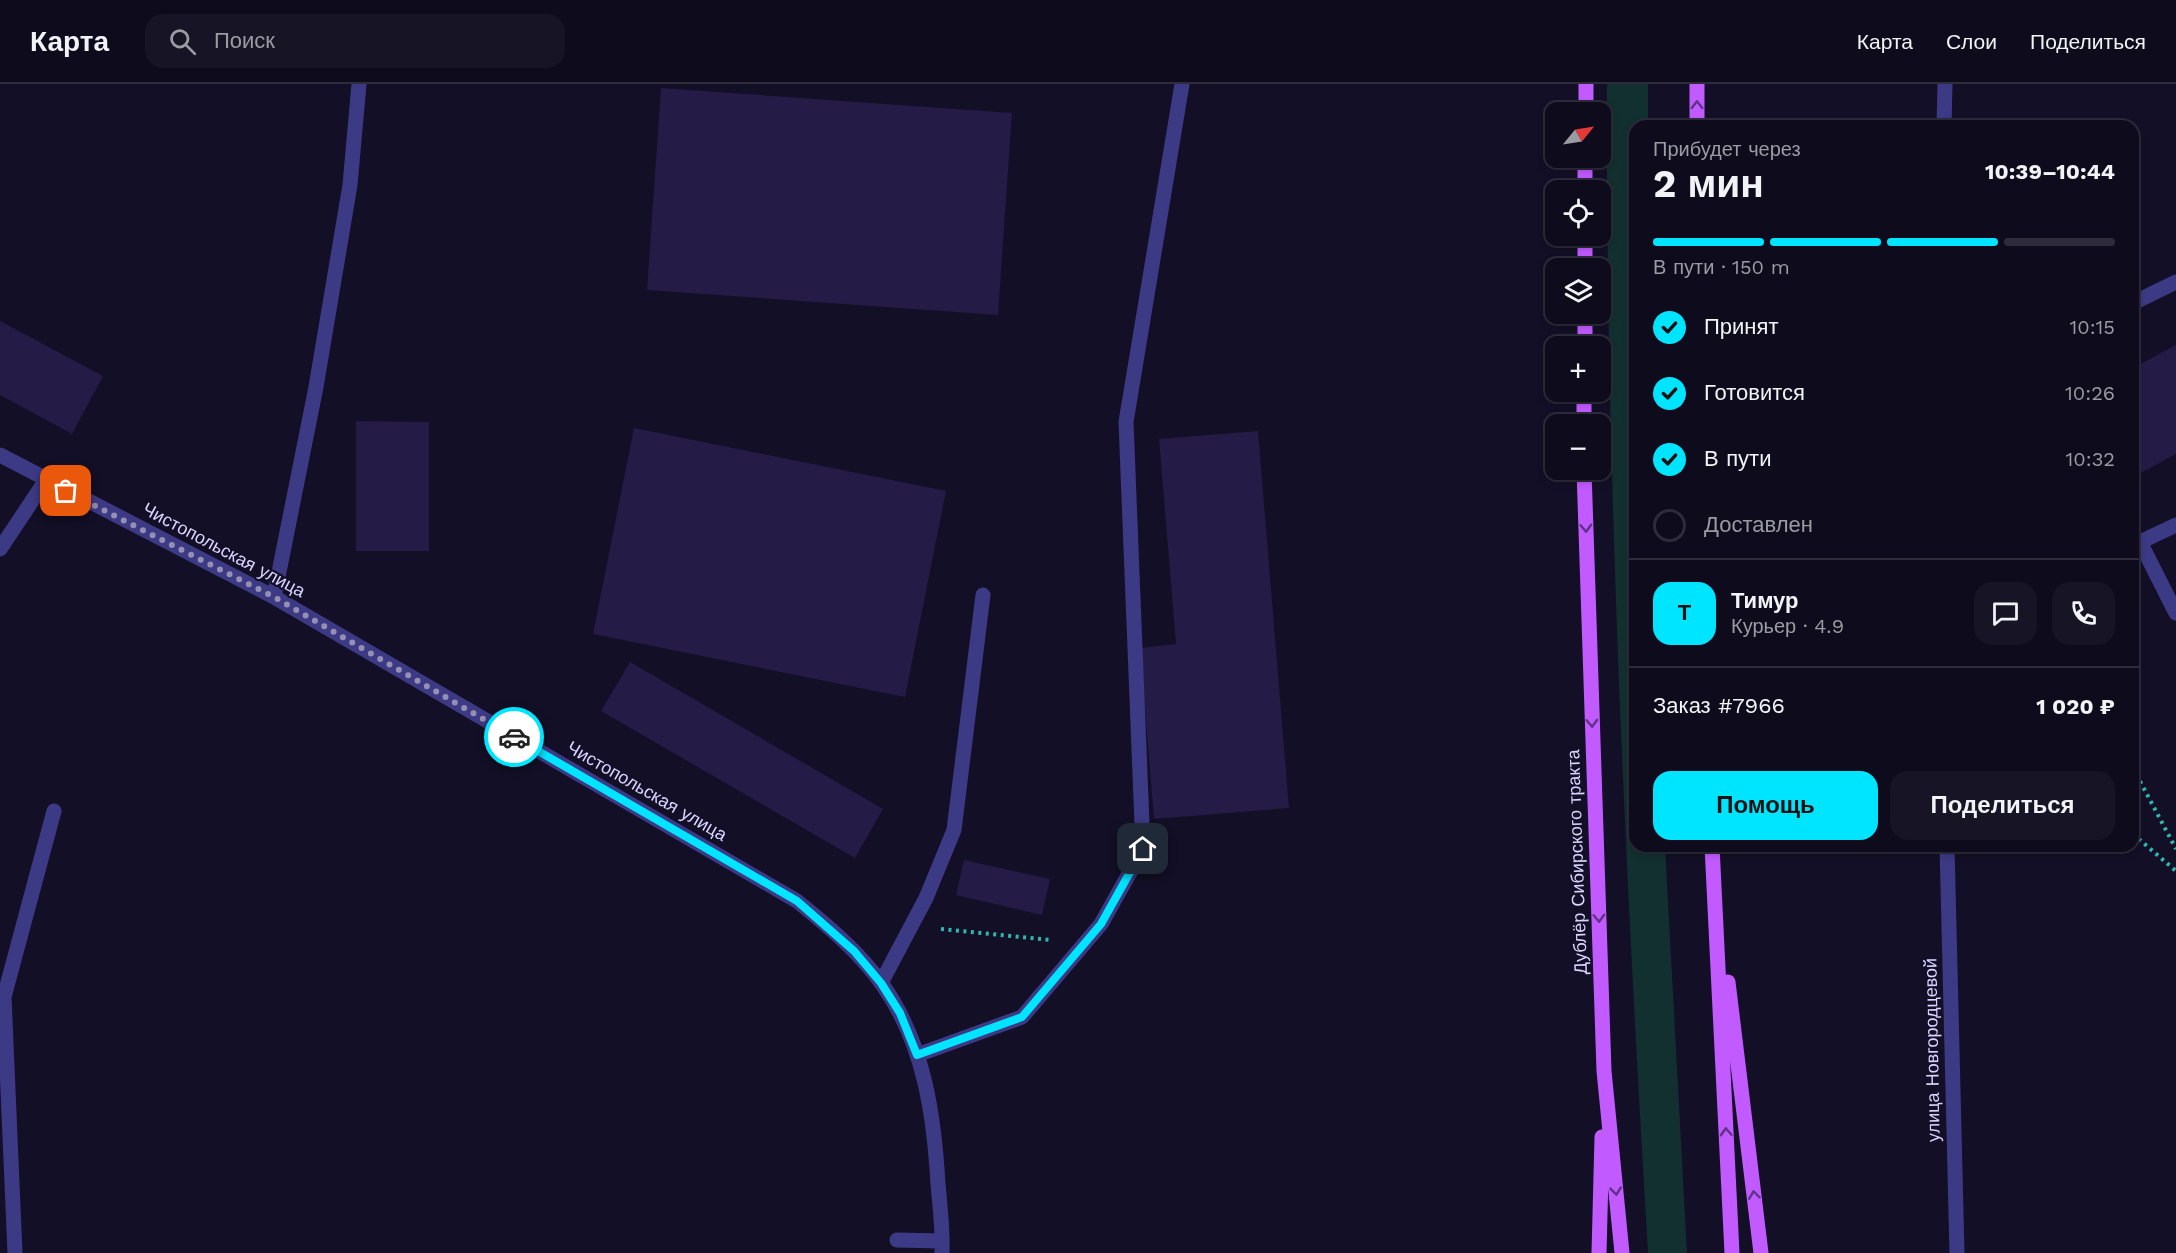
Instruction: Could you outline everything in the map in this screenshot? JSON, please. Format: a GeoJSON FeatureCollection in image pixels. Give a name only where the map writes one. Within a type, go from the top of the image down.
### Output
{"type":"FeatureCollection","features":[{"type":"Feature","properties":{"kind":"main road"},"geometry":{"type":"LineString","coordinates":[[1586,84],[1586,102]]}},
{"type":"Feature","properties":{"kind":"main road"},"geometry":{"type":"LineString","coordinates":[[1697,84],[1697,120]]}},
{"type":"Feature","properties":{"kind":"main road","name":"Дублёр Сибирского тракта"},"geometry":{"type":"LineString","coordinates":[[1584,480],[1604,1071],[1622,1253]]}},
{"type":"Feature","properties":{"kind":"main road"},"geometry":{"type":"LineString","coordinates":[[1712,853],[1732,1253]]}},
{"type":"Feature","properties":{"kind":"main road"},"geometry":{"type":"LineString","coordinates":[[1712,853],[1761,1253]]}},
{"type":"Feature","properties":{"kind":"main road"},"geometry":{"type":"LineString","coordinates":[[1599,1253],[1604,1071]]}},
{"type":"Feature","properties":{"kind":"street"},"geometry":{"type":"LineString","coordinates":[[274,597],[316,387],[350,185],[359,84]]}},
{"type":"Feature","properties":{"kind":"street"},"geometry":{"type":"LineString","coordinates":[[917,1055],[1022,1017],[1101,924],[1143,849],[1126,422],[1182,84]]}},
{"type":"Feature","properties":{"kind":"street"},"geometry":{"type":"LineString","coordinates":[[1944,120],[1945,84]]}},
{"type":"Feature","properties":{"kind":"street"},"geometry":{"type":"LineString","coordinates":[[2139,300],[2176,282]]}},
{"type":"Feature","properties":{"kind":"street","name":"Чистопольская улица"},"geometry":{"type":"LineString","coordinates":[[0,455],[274,597],[797,901],[854,951],[881,983],[900,1013],[928,1090],[935,1132],[942,1247]]}},
{"type":"Feature","properties":{"kind":"street"},"geometry":{"type":"LineString","coordinates":[[0,549],[46,480]]}},
{"type":"Feature","properties":{"kind":"street"},"geometry":{"type":"LineString","coordinates":[[2176,525],[2140,542],[2176,613]]}},
{"type":"Feature","properties":{"kind":"street"},"geometry":{"type":"LineString","coordinates":[[881,983],[926,898],[954,830],[983,595]]}},
{"type":"Feature","properties":{"kind":"street"},"geometry":{"type":"LineString","coordinates":[[15,1253],[2,997],[54,811]]}},
{"type":"Feature","properties":{"kind":"street","name":"улица Новгородцевой"},"geometry":{"type":"LineString","coordinates":[[1947,852],[1957,1253]]}},
{"type":"Feature","properties":{"kind":"street"},"geometry":{"type":"LineString","coordinates":[[897,1240],[942,1247]]}},
{"type":"Feature","properties":{"kind":"path"},"geometry":{"type":"LineString","coordinates":[[2139,779],[2176,849]]}},
{"type":"Feature","properties":{"kind":"path"},"geometry":{"type":"LineString","coordinates":[[2139,839],[2176,871]]}},
{"type":"Feature","properties":{"kind":"path"},"geometry":{"type":"LineString","coordinates":[[911,926],[1084,944]]}},
{"type":"Feature","properties":{"kind":"green space"},"geometry":{"type":"Polygon","coordinates":[[[1607,84],[1648,84],[1648,120],[1629,120],[1629,852],[1665,852],[1687,1253],[1648,1253],[1619,688],[1610,402],[1611,336],[1609,336],[1609,324],[1611,324],[1611,258],[1608,258],[1608,246],[1611,246],[1611,180],[1607,180],[1607,168],[1611,168],[1611,102],[1607,102],[1607,84]]]}},
{"type":"Feature","properties":{"kind":"building"},"geometry":{"type":"Polygon","coordinates":[[[661,88],[1012,113],[998,315],[647,290],[661,88]]]}},
{"type":"Feature","properties":{"kind":"building"},"geometry":{"type":"Polygon","coordinates":[[[0,321],[103,376],[72,434],[0,395],[0,321]]]}},
{"type":"Feature","properties":{"kind":"building"},"geometry":{"type":"Polygon","coordinates":[[[2176,345],[2176,454],[2139,474],[2139,365],[2176,345]]]}},
{"type":"Feature","properties":{"kind":"building"},"geometry":{"type":"Polygon","coordinates":[[[356,421],[429,422],[429,551],[356,551],[356,421]]]}},
{"type":"Feature","properties":{"kind":"building"},"geometry":{"type":"Polygon","coordinates":[[[634,428],[946,491],[905,697],[593,634],[634,428]]]}},
{"type":"Feature","properties":{"kind":"building"},"geometry":{"type":"Polygon","coordinates":[[[1258,431],[1289,808],[1154,819],[1140,648],[1176,644],[1159,439],[1258,431]]]}},
{"type":"Feature","properties":{"kind":"building"},"geometry":{"type":"Polygon","coordinates":[[[630,662],[883,809],[855,858],[601,711],[630,662]]]}},
{"type":"Feature","properties":{"kind":"building"},"geometry":{"type":"Polygon","coordinates":[[[964,860],[1050,879],[1042,915],[956,895],[964,860]]]}},
{"type":"Feature","properties":{"kind":"way so far"},"geometry":{"type":"LineString","coordinates":[[66,491],[274,597],[514,737]]}},
{"type":"Feature","properties":{"kind":"route"},"geometry":{"type":"LineString","coordinates":[[514,737],[797,901],[854,951],[881,983],[900,1013],[917,1055],[1022,1017],[1101,924],[1143,849]]}}]}
